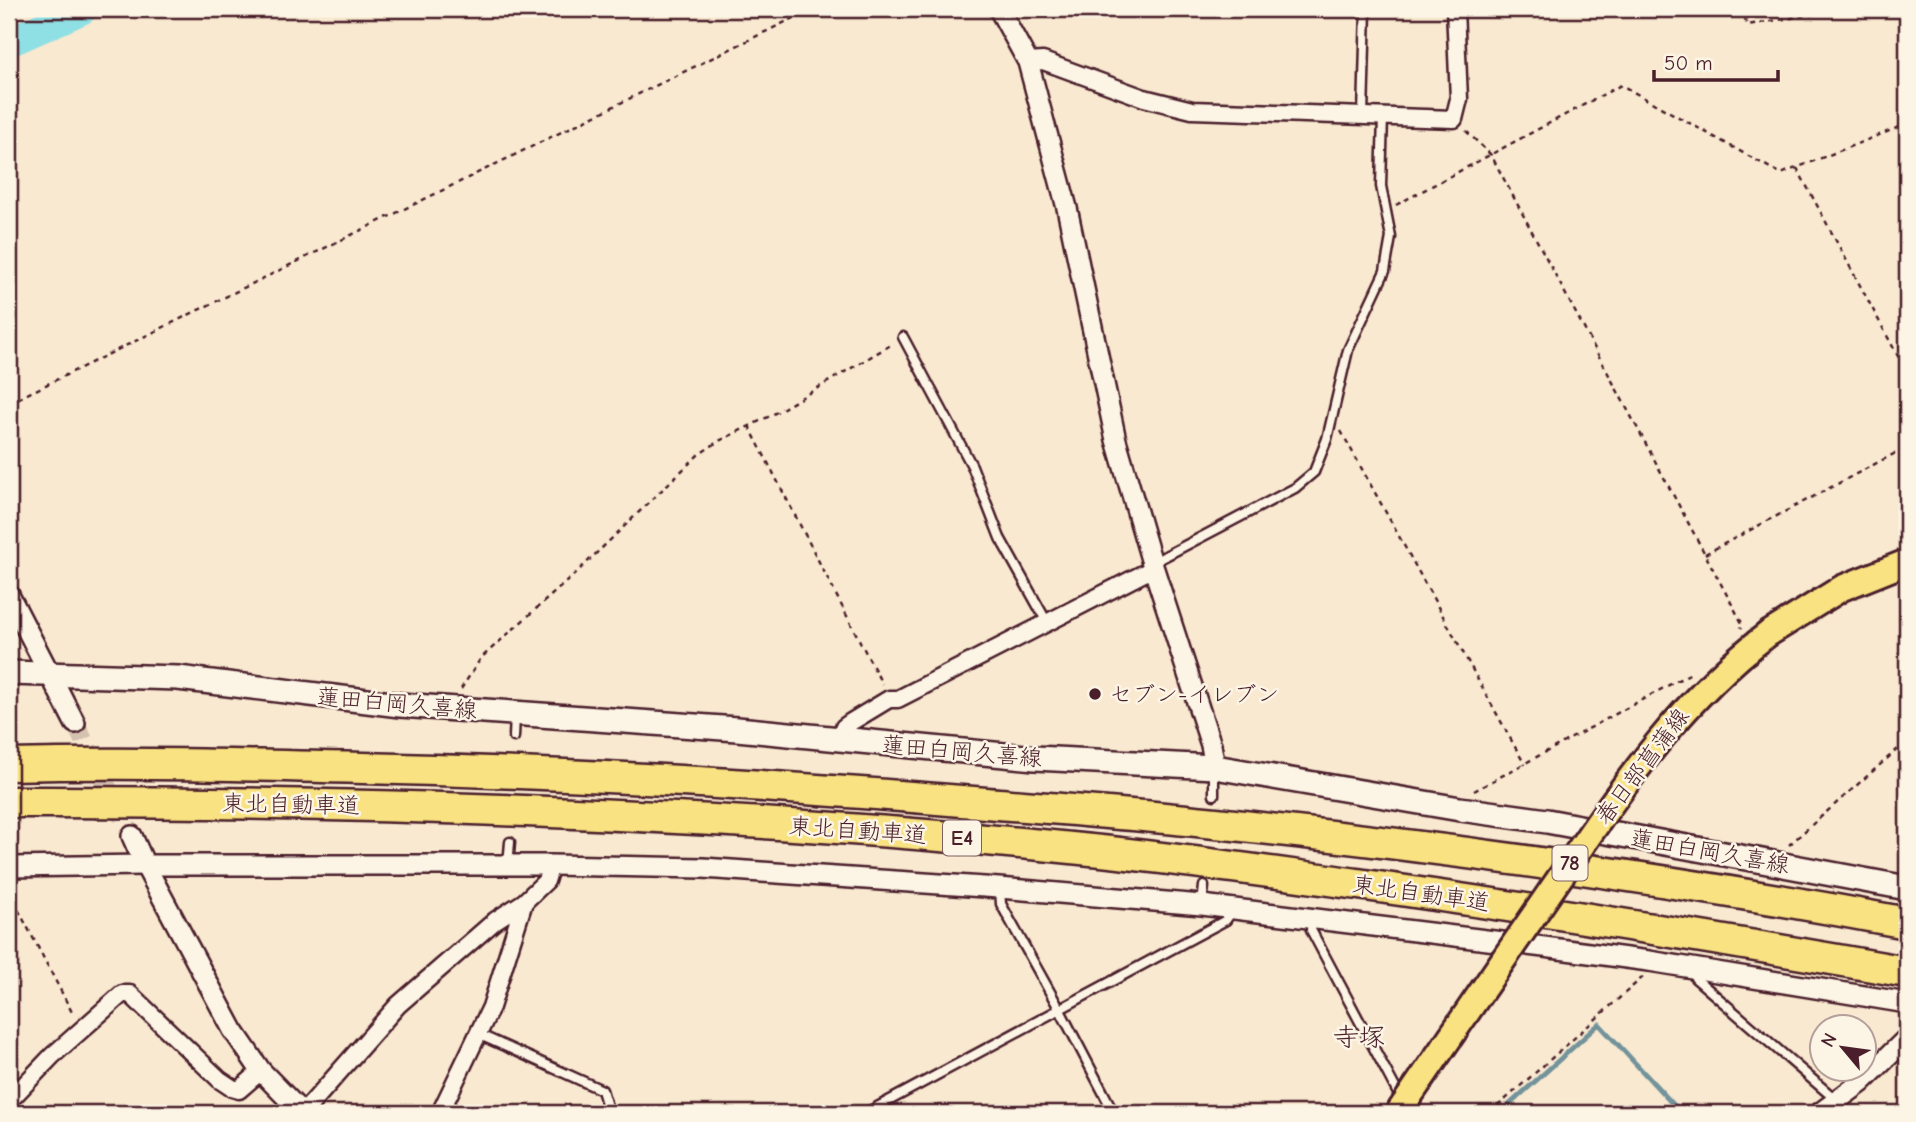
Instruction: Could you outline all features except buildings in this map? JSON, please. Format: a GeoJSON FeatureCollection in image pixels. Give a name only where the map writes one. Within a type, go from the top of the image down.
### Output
{"type":"FeatureCollection","features":[{"type":"Feature","properties":{"kind":"highway","name":"東北自動車道"},"geometry":{"type":"LineString","coordinates":[[9,765],[281,765],[600,776],[810,788],[1096,811],[1466,853],[1817,906],[1907,923]]}},
{"type":"Feature","properties":{"kind":"highway","name":"東北自動車道"},"geometry":{"type":"LineString","coordinates":[[9,802],[192,802],[544,811],[859,830],[1093,850],[1480,901],[1907,972]]}},
{"type":"Feature","properties":{"kind":"main road","name":"春日部菖蒲線"},"geometry":{"type":"LineString","coordinates":[[1398,1113],[1661,736],[1716,678],[1768,634],[1842,589],[1907,562]]}},
{"type":"Feature","properties":{"kind":"main road","name":"蓮田白岡久喜線"},"geometry":{"type":"LineString","coordinates":[[9,673],[178,678],[455,709],[660,723],[1046,759],[1214,767],[1547,821],[1907,888]]}},
{"type":"Feature","properties":{"kind":"street"},"geometry":{"type":"LineString","coordinates":[[999,9],[1028,62],[1067,208],[1116,440],[1153,566],[1211,745],[1214,767]]}},
{"type":"Feature","properties":{"kind":"street"},"geometry":{"type":"LineString","coordinates":[[1028,62],[1043,61],[1144,98],[1192,110],[1454,119],[1459,99],[1455,9]]}},
{"type":"Feature","properties":{"kind":"street"},"geometry":{"type":"LineString","coordinates":[[839,739],[844,727],[889,699],[898,699],[1048,624],[1153,566]]}},
{"type":"Feature","properties":{"kind":"street"},"geometry":{"type":"LineString","coordinates":[[9,595],[75,723]]}},
{"type":"Feature","properties":{"kind":"street"},"geometry":{"type":"LineString","coordinates":[[132,836],[233,1030],[261,1071],[303,1113],[398,1004],[496,920],[524,902],[546,881],[551,865]]}},
{"type":"Feature","properties":{"kind":"street"},"geometry":{"type":"LineString","coordinates":[[9,867],[551,865],[703,868],[999,888],[1203,895],[1233,910],[1649,961],[1907,1003]]}},
{"type":"Feature","properties":{"kind":"street"},"geometry":{"type":"LineString","coordinates":[[440,1113],[491,1007],[524,902]]}},
{"type":"Feature","properties":{"kind":"street"},"geometry":{"type":"LineString","coordinates":[[9,1101],[81,1030],[122,995],[130,993],[220,1080],[232,1088],[239,1090],[261,1071]]}},
{"type":"Feature","properties":{"kind":"street"},"geometry":{"type":"LineString","coordinates":[[1820,1113],[1862,1082],[1907,1038]]}},
{"type":"Feature","properties":{"kind":"lane"},"geometry":{"type":"LineString","coordinates":[[1363,115],[1366,9]]}},
{"type":"Feature","properties":{"kind":"lane"},"geometry":{"type":"LineString","coordinates":[[1153,566],[1295,488],[1314,472],[1326,439],[1348,350],[1385,271],[1391,237],[1381,186],[1383,115]]}},
{"type":"Feature","properties":{"kind":"lane"},"geometry":{"type":"LineString","coordinates":[[902,337],[972,466],[1000,538],[1048,624]]}},
{"type":"Feature","properties":{"kind":"lane"},"geometry":{"type":"LineString","coordinates":[[513,737],[516,713]]}},
{"type":"Feature","properties":{"kind":"lane"},"geometry":{"type":"LineString","coordinates":[[1214,767],[1214,795]]}},
{"type":"Feature","properties":{"kind":"lane"},"geometry":{"type":"LineString","coordinates":[[508,865],[510,842]]}},
{"type":"Feature","properties":{"kind":"lane"},"geometry":{"type":"LineString","coordinates":[[999,888],[1001,904],[1114,1113]]}},
{"type":"Feature","properties":{"kind":"lane"},"geometry":{"type":"LineString","coordinates":[[866,1113],[1226,920],[1233,910]]}},
{"type":"Feature","properties":{"kind":"lane"},"geometry":{"type":"LineString","coordinates":[[1313,918],[1311,930],[1409,1113]]}},
{"type":"Feature","properties":{"kind":"lane"},"geometry":{"type":"LineString","coordinates":[[1696,969],[1695,978],[1838,1101]]}},
{"type":"Feature","properties":{"kind":"lane"},"geometry":{"type":"LineString","coordinates":[[478,1034],[602,1090],[609,1113]]}},
{"type":"Feature","properties":{"kind":"path"},"geometry":{"type":"LineString","coordinates":[[9,14],[19,9]]}},
{"type":"Feature","properties":{"kind":"path"},"geometry":{"type":"LineString","coordinates":[[9,403],[812,9]]}},
{"type":"Feature","properties":{"kind":"path"},"geometry":{"type":"LineString","coordinates":[[1742,9],[1747,25],[1847,9]]}},
{"type":"Feature","properties":{"kind":"path"},"geometry":{"type":"LineString","coordinates":[[1387,209],[1621,85],[1781,174],[1907,124]]}},
{"type":"Feature","properties":{"kind":"path"},"geometry":{"type":"LineString","coordinates":[[1454,119],[1491,155],[1742,625],[1738,635]]}},
{"type":"Feature","properties":{"kind":"path"},"geometry":{"type":"LineString","coordinates":[[1797,167],[1907,373]]}},
{"type":"Feature","properties":{"kind":"path"},"geometry":{"type":"LineString","coordinates":[[455,709],[460,690],[481,658],[575,574],[698,455],[902,337]]}},
{"type":"Feature","properties":{"kind":"path"},"geometry":{"type":"LineString","coordinates":[[1331,413],[1525,765]]}},
{"type":"Feature","properties":{"kind":"path"},"geometry":{"type":"LineString","coordinates":[[749,426],[889,699]]}},
{"type":"Feature","properties":{"kind":"path"},"geometry":{"type":"LineString","coordinates":[[1705,554],[1907,447]]}},
{"type":"Feature","properties":{"kind":"path"},"geometry":{"type":"LineString","coordinates":[[1460,809],[1466,796],[1693,672]]}},
{"type":"Feature","properties":{"kind":"path"},"geometry":{"type":"LineString","coordinates":[[1781,864],[1789,846],[1907,740]]}},
{"type":"Feature","properties":{"kind":"path"},"geometry":{"type":"LineString","coordinates":[[9,892],[81,1030]]}},
{"type":"Feature","properties":{"kind":"path"},"geometry":{"type":"LineString","coordinates":[[1490,1113],[1643,977],[1649,961]]}},
{"type":"Feature","properties":{"kind":"waterway"},"geometry":{"type":"LineString","coordinates":[[9,42],[83,9]]}},
{"type":"Feature","properties":{"kind":"waterway"},"geometry":{"type":"LineString","coordinates":[[1500,1113],[1599,1024],[1681,1113]]}},
{"type":"Feature","properties":{"kind":"tunnel"},"geometry":{"type":"LineString","coordinates":[[75,723],[132,836]]}},
{"type":"Feature","properties":{"kind":"place","name":"セブン-イレブン"},"geometry":{"type":"Point","coordinates":[1095,694]}},
{"type":"Feature","properties":{"kind":"district","name":"寺塚"},"geometry":{"type":"Point","coordinates":[1359,1037]}}]}
